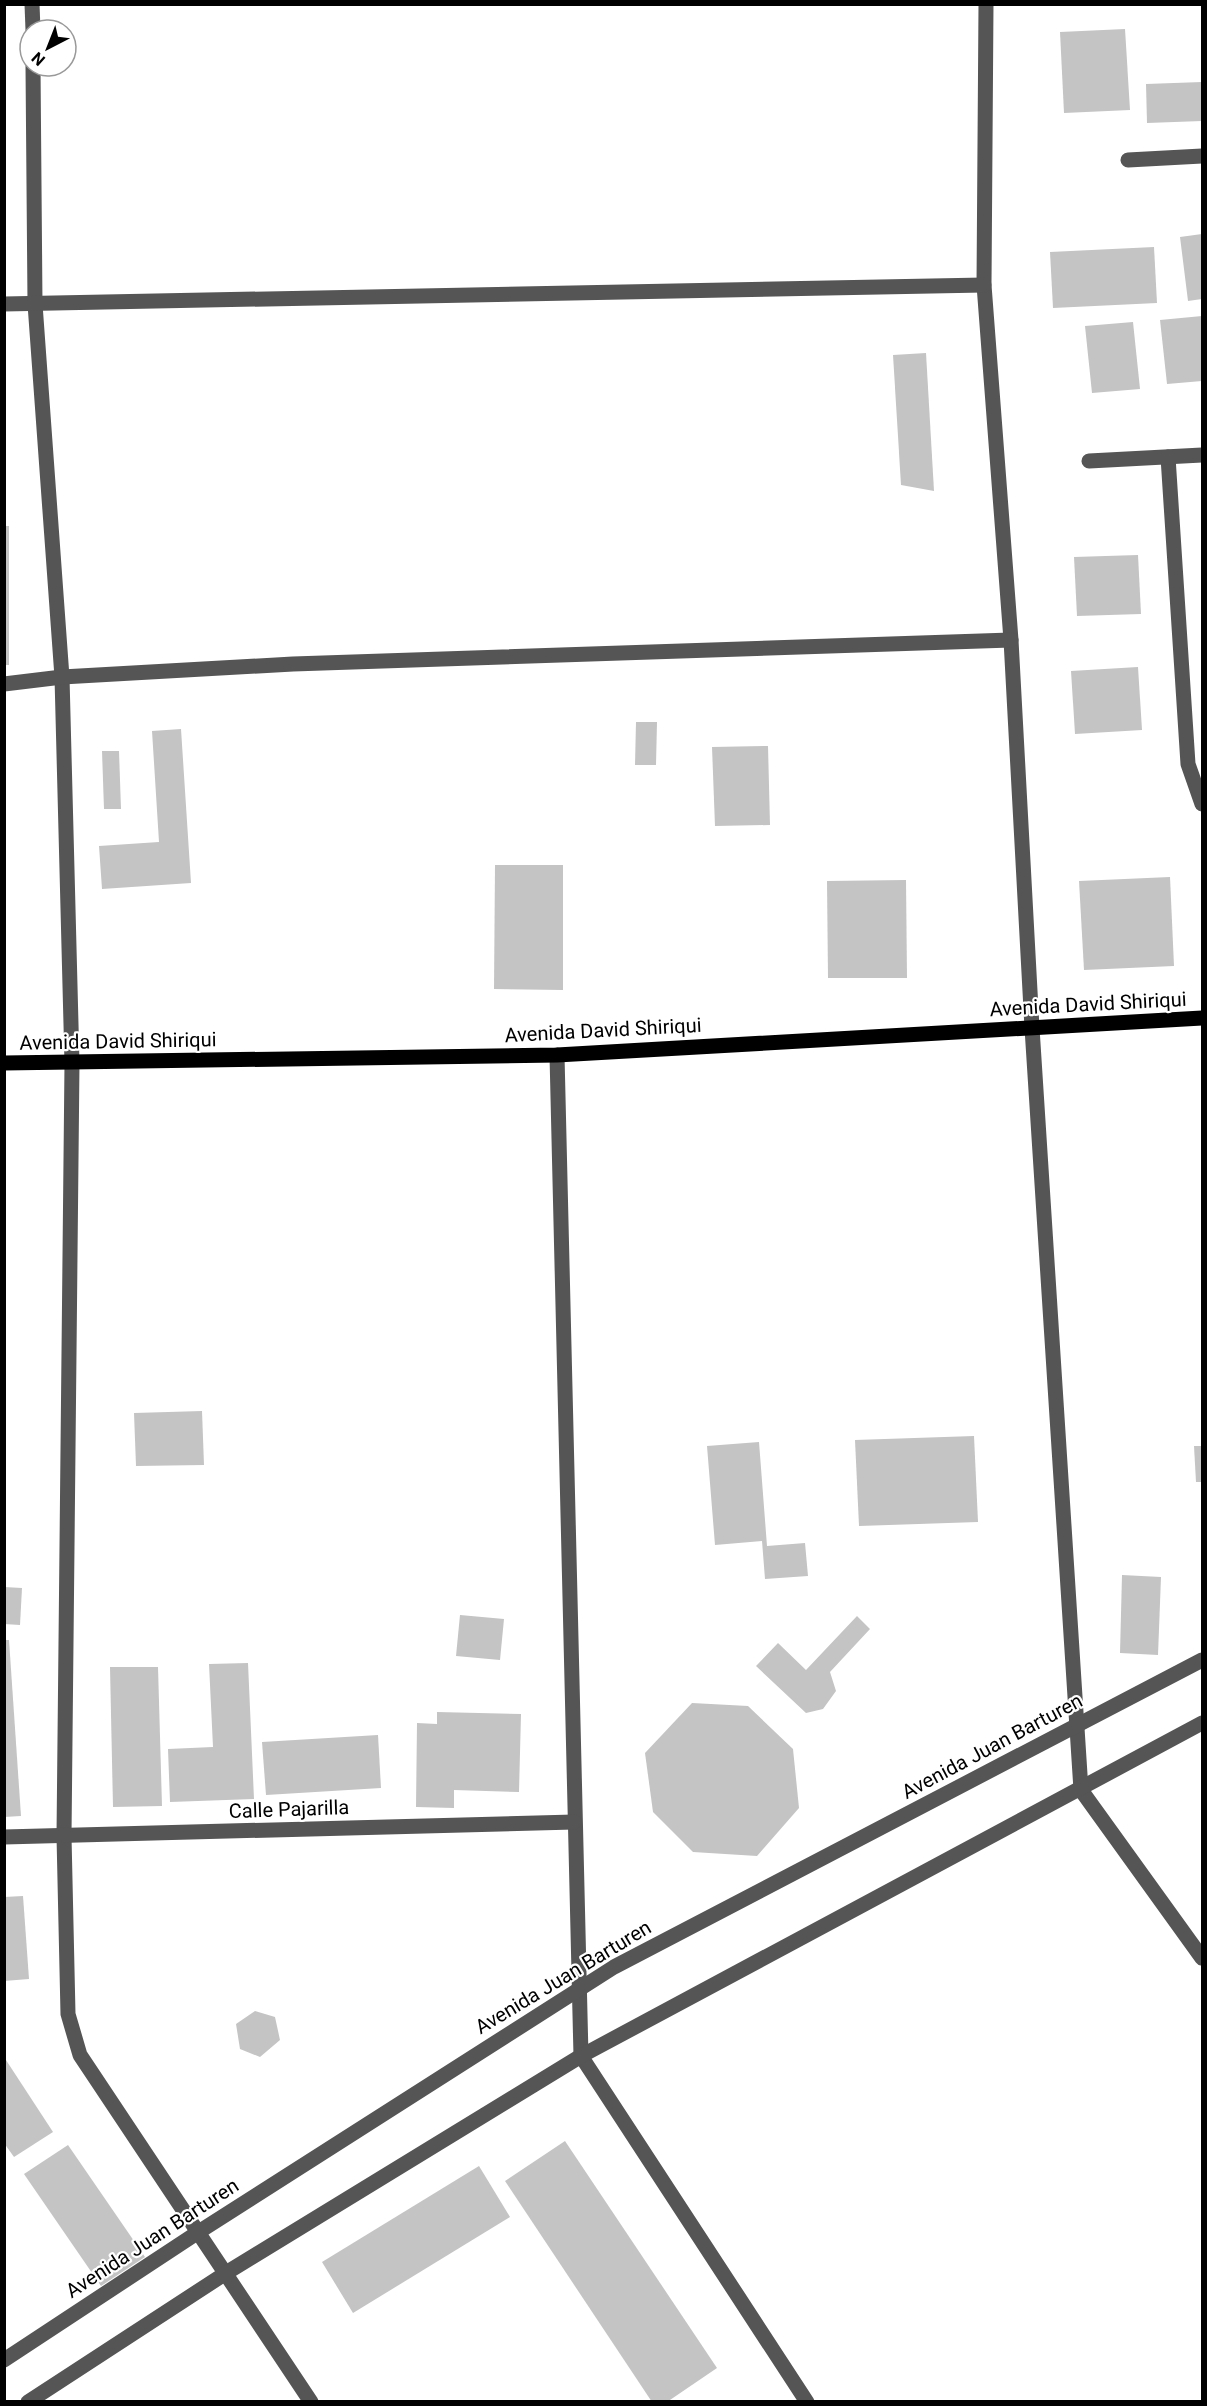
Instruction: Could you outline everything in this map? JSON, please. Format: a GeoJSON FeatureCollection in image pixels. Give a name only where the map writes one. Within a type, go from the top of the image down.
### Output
{"type":"FeatureCollection","features":[{"type":"Feature","properties":{"kind":"main road","name":"Avenida David Shiriqui"},"geometry":{"type":"LineString","coordinates":[[4,1063],[557,1055],[1203,1018]]}},
{"type":"Feature","properties":{"kind":"street"},"geometry":{"type":"LineString","coordinates":[[986,4],[984,285],[1011,640],[1032,1028],[1081,1790],[1203,1958]]}},
{"type":"Feature","properties":{"kind":"street"},"geometry":{"type":"LineString","coordinates":[[33,78],[34,304],[62,677],[72,1063],[64,1836],[68,2014],[80,2055],[311,2402]]}},
{"type":"Feature","properties":{"kind":"street"},"geometry":{"type":"LineString","coordinates":[[1128,160],[1203,156]]}},
{"type":"Feature","properties":{"kind":"street"},"geometry":{"type":"LineString","coordinates":[[4,304],[984,285]]}},
{"type":"Feature","properties":{"kind":"street"},"geometry":{"type":"LineString","coordinates":[[1089,461],[1203,455]]}},
{"type":"Feature","properties":{"kind":"street"},"geometry":{"type":"LineString","coordinates":[[1168,457],[1188,764],[1203,804]]}},
{"type":"Feature","properties":{"kind":"street"},"geometry":{"type":"LineString","coordinates":[[4,684],[62,677],[293,664],[1011,640]]}},
{"type":"Feature","properties":{"kind":"street"},"geometry":{"type":"LineString","coordinates":[[557,1055],[581,2056],[807,2402]]}},
{"type":"Feature","properties":{"kind":"street","name":"Avenida Juan Barturen"},"geometry":{"type":"LineString","coordinates":[[4,2360],[197,2233],[614,1967],[1203,1660]]}},
{"type":"Feature","properties":{"kind":"street"},"geometry":{"type":"LineString","coordinates":[[28,2402],[226,2273],[581,2056],[1203,1723]]}},
{"type":"Feature","properties":{"kind":"street","name":"Calle Pajarilla"},"geometry":{"type":"LineString","coordinates":[[4,1837],[574,1822]]}},
{"type":"Feature","properties":{"kind":"building"},"geometry":{"type":"Polygon","coordinates":[[[1125,29],[1130,110],[1064,113],[1060,32],[1125,29]]]}},
{"type":"Feature","properties":{"kind":"building"},"geometry":{"type":"Polygon","coordinates":[[[1202,82],[1202,121],[1147,123],[1146,84],[1202,82]]]}},
{"type":"Feature","properties":{"kind":"building"},"geometry":{"type":"Polygon","coordinates":[[[1202,234],[1202,299],[1188,301],[1180,237],[1202,234]]]}},
{"type":"Feature","properties":{"kind":"building"},"geometry":{"type":"Polygon","coordinates":[[[1154,247],[1157,303],[1053,308],[1050,252],[1154,247]]]}},
{"type":"Feature","properties":{"kind":"building"},"geometry":{"type":"Polygon","coordinates":[[[1202,316],[1202,381],[1167,384],[1160,320],[1202,316]]]}},
{"type":"Feature","properties":{"kind":"building"},"geometry":{"type":"Polygon","coordinates":[[[1133,322],[1140,389],[1092,393],[1085,326],[1133,322]]]}},
{"type":"Feature","properties":{"kind":"building"},"geometry":{"type":"Polygon","coordinates":[[[926,353],[934,491],[901,485],[893,355],[926,353]]]}},
{"type":"Feature","properties":{"kind":"building"},"geometry":{"type":"Polygon","coordinates":[[[4,526],[9,526],[9,665],[4,665],[4,526]]]}},
{"type":"Feature","properties":{"kind":"building"},"geometry":{"type":"Polygon","coordinates":[[[1138,555],[1141,614],[1077,616],[1074,557],[1138,555]]]}},
{"type":"Feature","properties":{"kind":"building"},"geometry":{"type":"Polygon","coordinates":[[[1138,667],[1142,730],[1075,734],[1071,671],[1138,667]]]}},
{"type":"Feature","properties":{"kind":"building"},"geometry":{"type":"Polygon","coordinates":[[[636,722],[657,722],[656,765],[635,765],[636,722]]]}},
{"type":"Feature","properties":{"kind":"building"},"geometry":{"type":"Polygon","coordinates":[[[181,729],[191,883],[102,889],[99,846],[159,842],[152,731],[181,729]]]}},
{"type":"Feature","properties":{"kind":"building"},"geometry":{"type":"Polygon","coordinates":[[[768,746],[770,825],[715,826],[712,747],[768,746]]]}},
{"type":"Feature","properties":{"kind":"building"},"geometry":{"type":"Polygon","coordinates":[[[102,751],[119,751],[121,809],[104,809],[102,751]]]}},
{"type":"Feature","properties":{"kind":"building"},"geometry":{"type":"Polygon","coordinates":[[[495,865],[563,865],[563,990],[494,989],[495,865]]]}},
{"type":"Feature","properties":{"kind":"building"},"geometry":{"type":"Polygon","coordinates":[[[1170,877],[1174,966],[1084,970],[1079,881],[1170,877]]]}},
{"type":"Feature","properties":{"kind":"building"},"geometry":{"type":"Polygon","coordinates":[[[906,880],[907,978],[828,978],[827,881],[906,880]]]}},
{"type":"Feature","properties":{"kind":"building"},"geometry":{"type":"Polygon","coordinates":[[[202,1411],[204,1465],[136,1466],[134,1413],[202,1411]]]}},
{"type":"Feature","properties":{"kind":"building"},"geometry":{"type":"Polygon","coordinates":[[[974,1436],[978,1522],[859,1526],[855,1440],[974,1436]]]}},
{"type":"Feature","properties":{"kind":"building"},"geometry":{"type":"Polygon","coordinates":[[[759,1442],[767,1546],[805,1543],[808,1576],[765,1579],[762,1541],[715,1545],[707,1446],[759,1442]]]}},
{"type":"Feature","properties":{"kind":"building"},"geometry":{"type":"Polygon","coordinates":[[[1194,1446],[1202,1446],[1202,1482],[1196,1482],[1194,1446]]]}},
{"type":"Feature","properties":{"kind":"building"},"geometry":{"type":"Polygon","coordinates":[[[1122,1575],[1161,1577],[1158,1655],[1120,1653],[1122,1575]]]}},
{"type":"Feature","properties":{"kind":"building"},"geometry":{"type":"Polygon","coordinates":[[[4,1587],[22,1588],[20,1625],[4,1624],[4,1587]]]}},
{"type":"Feature","properties":{"kind":"building"},"geometry":{"type":"Polygon","coordinates":[[[460,1615],[504,1619],[500,1660],[456,1656],[460,1615]]]}},
{"type":"Feature","properties":{"kind":"building"},"geometry":{"type":"Polygon","coordinates":[[[857,1616],[870,1629],[830,1672],[836,1691],[823,1709],[806,1713],[756,1666],[778,1643],[806,1670],[857,1616]]]}},
{"type":"Feature","properties":{"kind":"building"},"geometry":{"type":"Polygon","coordinates":[[[4,1640],[9,1640],[21,1816],[4,1817],[4,1640]]]}},
{"type":"Feature","properties":{"kind":"building"},"geometry":{"type":"Polygon","coordinates":[[[248,1663],[254,1799],[170,1802],[168,1749],[213,1747],[209,1664],[248,1663]]]}},
{"type":"Feature","properties":{"kind":"building"},"geometry":{"type":"Polygon","coordinates":[[[110,1667],[158,1667],[162,1806],[113,1807],[110,1667]]]}},
{"type":"Feature","properties":{"kind":"building"},"geometry":{"type":"Polygon","coordinates":[[[692,1703],[748,1706],[793,1749],[799,1808],[757,1856],[693,1852],[653,1812],[645,1753],[692,1703]]]}},
{"type":"Feature","properties":{"kind":"building"},"geometry":{"type":"Polygon","coordinates":[[[437,1712],[521,1714],[519,1792],[454,1790],[454,1808],[416,1807],[417,1723],[437,1724],[437,1712]]]}},
{"type":"Feature","properties":{"kind":"building"},"geometry":{"type":"Polygon","coordinates":[[[378,1735],[381,1788],[266,1795],[262,1742],[378,1735]]]}},
{"type":"Feature","properties":{"kind":"building"},"geometry":{"type":"Polygon","coordinates":[[[23,1896],[29,1979],[4,1981],[4,1897],[23,1896]]]}},
{"type":"Feature","properties":{"kind":"building"},"geometry":{"type":"Polygon","coordinates":[[[255,2011],[275,2017],[280,2040],[260,2057],[240,2049],[236,2024],[255,2011]]]}},
{"type":"Feature","properties":{"kind":"building"},"geometry":{"type":"Polygon","coordinates":[[[4,2057],[53,2132],[14,2157],[4,2143],[4,2057]]]}},
{"type":"Feature","properties":{"kind":"building"},"geometry":{"type":"Polygon","coordinates":[[[565,2141],[717,2368],[667,2402],[652,2402],[505,2181],[565,2141]]]}},
{"type":"Feature","properties":{"kind":"building"},"geometry":{"type":"Polygon","coordinates":[[[68,2145],[145,2257],[101,2286],[24,2174],[68,2145]]]}},
{"type":"Feature","properties":{"kind":"building"},"geometry":{"type":"Polygon","coordinates":[[[479,2166],[510,2217],[353,2313],[322,2262],[479,2166]]]}}]}
